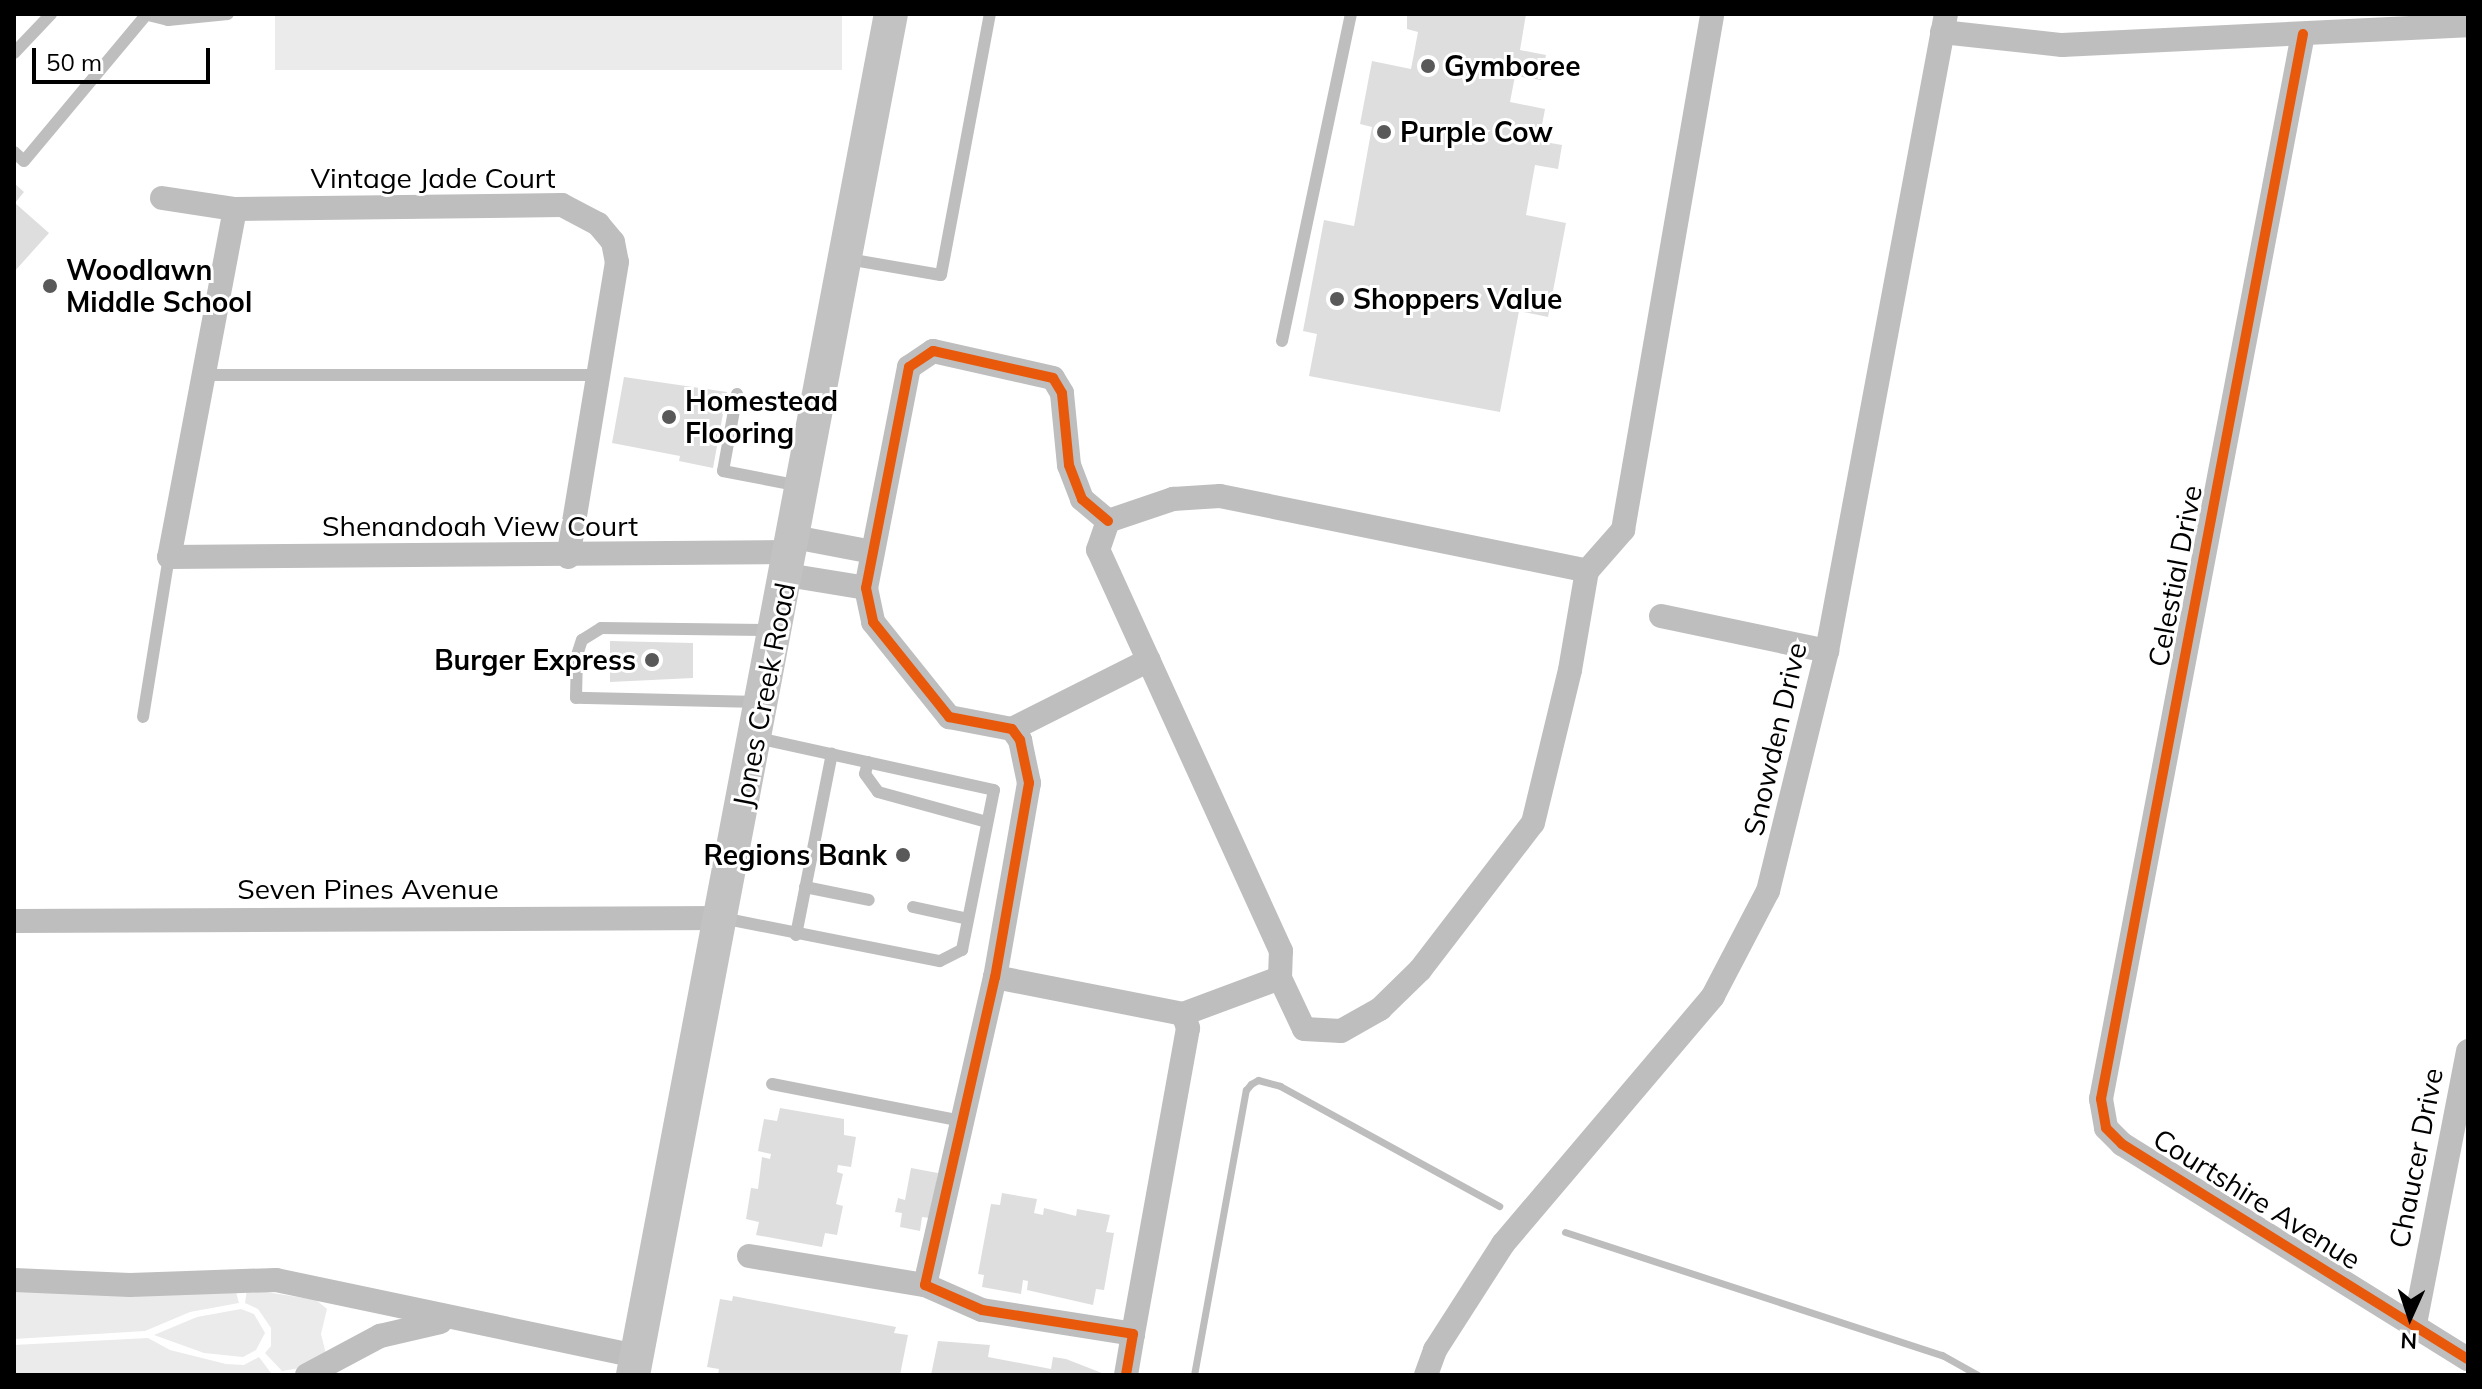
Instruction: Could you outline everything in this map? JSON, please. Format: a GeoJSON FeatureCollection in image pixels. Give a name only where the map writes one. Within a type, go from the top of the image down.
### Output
{"type":"FeatureCollection","features":[{"type":"Feature","properties":{"kind":"main road","name":"Jones Creek Road"},"geometry":{"type":"LineString","coordinates":[[634,1366],[764,702],[891,14]]}},
{"type":"Feature","properties":{"kind":"street"},"geometry":{"type":"LineString","coordinates":[[1108,521],[1098,550],[1281,951],[1280,978],[1304,1029],[1341,1031],[1380,1009],[1420,970],[1533,823],[1570,670],[1587,571],[1623,530],[1712,15]]}},
{"type":"Feature","properties":{"kind":"street"},"geometry":{"type":"LineString","coordinates":[[1944,23],[2062,45],[2468,25]]}},
{"type":"Feature","properties":{"kind":"street","name":"Snowden Drive"},"geometry":{"type":"LineString","coordinates":[[1426,1375],[1435,1350],[1503,1244],[1713,996],[1768,891],[1827,651],[1944,23]]}},
{"type":"Feature","properties":{"kind":"street","name":"Celestial Drive"},"geometry":{"type":"LineString","coordinates":[[2106,1128],[2101,1099],[2303,34]]}},
{"type":"Feature","properties":{"kind":"street","name":"Vintage Jade Court"},"geometry":{"type":"LineString","coordinates":[[162,198],[235,209],[562,205],[582,211],[613,242],[617,262],[602,375],[568,557]]}},
{"type":"Feature","properties":{"kind":"street"},"geometry":{"type":"LineString","coordinates":[[169,557],[235,209]]}},
{"type":"Feature","properties":{"kind":"street"},"geometry":{"type":"LineString","coordinates":[[1108,521],[1082,499],[1069,465],[1062,393],[1053,378],[933,351],[909,367],[866,588],[873,622],[949,717],[1012,729],[1149,660]]}},
{"type":"Feature","properties":{"kind":"street"},"geometry":{"type":"LineString","coordinates":[[1108,521],[1173,499],[1220,496],[1587,571]]}},
{"type":"Feature","properties":{"kind":"street"},"geometry":{"type":"LineString","coordinates":[[791,555],[873,552]]}},
{"type":"Feature","properties":{"kind":"street"},"geometry":{"type":"LineString","coordinates":[[791,555],[866,588]]}},
{"type":"Feature","properties":{"kind":"street","name":"Shenandoah View Court"},"geometry":{"type":"LineString","coordinates":[[169,557],[791,555]]}},
{"type":"Feature","properties":{"kind":"street"},"geometry":{"type":"LineString","coordinates":[[1661,616],[1827,651]]}},
{"type":"Feature","properties":{"kind":"street"},"geometry":{"type":"LineString","coordinates":[[925,1285],[995,977],[1029,783],[1020,740],[1012,729]]}},
{"type":"Feature","properties":{"kind":"street","name":"Seven Pines Avenue"},"geometry":{"type":"LineString","coordinates":[[14,921],[722,918]]}},
{"type":"Feature","properties":{"kind":"street"},"geometry":{"type":"LineString","coordinates":[[995,977],[1183,1014],[1280,978]]}},
{"type":"Feature","properties":{"kind":"street"},"geometry":{"type":"LineString","coordinates":[[1126,1375],[1188,1028],[1183,1014]]}},
{"type":"Feature","properties":{"kind":"street","name":"Chaucer Drive"},"geometry":{"type":"LineString","coordinates":[[2415,1324],[2468,1051]]}},
{"type":"Feature","properties":{"kind":"street","name":"Courtshire Avenue"},"geometry":{"type":"LineString","coordinates":[[2106,1128],[2122,1144],[2468,1359]]}},
{"type":"Feature","properties":{"kind":"street"},"geometry":{"type":"LineString","coordinates":[[749,1256],[925,1285],[982,1310],[1133,1334]]}},
{"type":"Feature","properties":{"kind":"street"},"geometry":{"type":"LineString","coordinates":[[14,1280],[130,1285],[276,1280],[634,1366]]}},
{"type":"Feature","properties":{"kind":"street"},"geometry":{"type":"LineString","coordinates":[[307,1375],[380,1336],[451,1320]]}},
{"type":"Feature","properties":{"kind":"lane"},"geometry":{"type":"LineString","coordinates":[[14,53],[51,14]]}},
{"type":"Feature","properties":{"kind":"lane"},"geometry":{"type":"LineString","coordinates":[[14,152],[24,161],[145,15],[168,20],[228,14]]}},
{"type":"Feature","properties":{"kind":"lane"},"geometry":{"type":"LineString","coordinates":[[846,258],[941,275],[990,14]]}},
{"type":"Feature","properties":{"kind":"lane"},"geometry":{"type":"LineString","coordinates":[[1282,341],[1351,14]]}},
{"type":"Feature","properties":{"kind":"lane"},"geometry":{"type":"LineString","coordinates":[[205,375],[602,375]]}},
{"type":"Feature","properties":{"kind":"lane"},"geometry":{"type":"LineString","coordinates":[[737,394],[723,471],[803,486]]}},
{"type":"Feature","properties":{"kind":"lane"},"geometry":{"type":"LineString","coordinates":[[143,717],[169,557]]}},
{"type":"Feature","properties":{"kind":"lane"},"geometry":{"type":"LineString","coordinates":[[764,702],[576,698],[577,655],[582,640],[601,628],[777,630]]}},
{"type":"Feature","properties":{"kind":"lane"},"geometry":{"type":"LineString","coordinates":[[722,918],[940,961],[962,950],[994,790],[757,738]]}},
{"type":"Feature","properties":{"kind":"lane"},"geometry":{"type":"LineString","coordinates":[[796,935],[832,754]]}},
{"type":"Feature","properties":{"kind":"lane"},"geometry":{"type":"LineString","coordinates":[[868,762],[865,774],[878,792],[987,822]]}},
{"type":"Feature","properties":{"kind":"lane"},"geometry":{"type":"LineString","coordinates":[[805,887],[869,900]]}},
{"type":"Feature","properties":{"kind":"lane"},"geometry":{"type":"LineString","coordinates":[[913,907],[968,919]]}},
{"type":"Feature","properties":{"kind":"lane"},"geometry":{"type":"LineString","coordinates":[[772,1084],[962,1121]]}},
{"type":"Feature","properties":{"kind":"shaded area"},"geometry":{"type":"Polygon","coordinates":[[[275,14],[842,14],[842,70],[275,70],[275,14]]]}},
{"type":"Feature","properties":{"kind":"shaded area"},"geometry":{"type":"Polygon","coordinates":[[[235,1288],[239,1303],[190,1312],[145,1331],[14,1339],[14,1289],[235,1288]]]}},
{"type":"Feature","properties":{"kind":"shaded area"},"geometry":{"type":"Polygon","coordinates":[[[247,1289],[316,1300],[327,1309],[321,1334],[326,1354],[306,1367],[282,1371],[265,1353],[271,1346],[271,1328],[258,1309],[245,1303],[247,1289]]]}},
{"type":"Feature","properties":{"kind":"shaded area"},"geometry":{"type":"Polygon","coordinates":[[[241,1309],[254,1314],[265,1333],[256,1350],[243,1357],[204,1353],[154,1335],[197,1317],[241,1309]]]}},
{"type":"Feature","properties":{"kind":"shaded area"},"geometry":{"type":"Polygon","coordinates":[[[148,1338],[170,1350],[226,1364],[244,1365],[259,1357],[271,1373],[14,1375],[14,1345],[148,1338]]]}},
{"type":"Feature","properties":{"kind":"building"},"geometry":{"type":"Polygon","coordinates":[[[1407,14],[1526,14],[1520,50],[1546,55],[1541,80],[1515,76],[1510,102],[1545,109],[1539,141],[1562,145],[1558,169],[1535,165],[1526,215],[1566,223],[1548,317],[1519,311],[1500,412],[1309,376],[1317,334],[1303,331],[1324,220],[1354,226],[1372,127],[1360,124],[1372,61],[1411,69],[1418,32],[1407,29],[1407,14]]]}},
{"type":"Feature","properties":{"kind":"building"},"geometry":{"type":"Polygon","coordinates":[[[14,183],[24,192],[15,203],[49,233],[14,272],[14,183]]]}},
{"type":"Feature","properties":{"kind":"building","name":"Homestead Flooring"},"geometry":{"type":"Polygon","coordinates":[[[624,377],[727,392],[713,468],[679,461],[680,456],[612,443],[624,377]]]}},
{"type":"Feature","properties":{"kind":"building","name":"Burger Express"},"geometry":{"type":"Polygon","coordinates":[[[610,641],[693,643],[693,678],[610,682],[610,641]]]}},
{"type":"Feature","properties":{"kind":"building"},"geometry":{"type":"Polygon","coordinates":[[[780,1108],[844,1119],[844,1135],[856,1137],[851,1167],[838,1165],[837,1172],[843,1174],[836,1204],[843,1206],[837,1235],[825,1233],[822,1247],[756,1235],[759,1222],[746,1219],[751,1188],[758,1189],[762,1157],[770,1159],[771,1154],[758,1151],[764,1119],[777,1121],[780,1108]]]}},
{"type":"Feature","properties":{"kind":"building"},"geometry":{"type":"Polygon","coordinates":[[[911,1168],[938,1173],[930,1218],[922,1217],[920,1231],[900,1227],[902,1213],[895,1212],[898,1198],[905,1200],[911,1168]]]}},
{"type":"Feature","properties":{"kind":"building"},"geometry":{"type":"Polygon","coordinates":[[[1002,1193],[1037,1199],[1034,1213],[1043,1215],[1044,1208],[1076,1216],[1077,1209],[1110,1215],[1106,1232],[1114,1233],[1104,1290],[1096,1289],[1093,1305],[1027,1290],[1028,1281],[1023,1280],[1021,1294],[982,1287],[984,1275],[978,1274],[991,1204],[1000,1205],[1002,1193]]]}},
{"type":"Feature","properties":{"kind":"building"},"geometry":{"type":"Polygon","coordinates":[[[733,1296],[896,1327],[894,1333],[908,1335],[900,1375],[718,1374],[719,1369],[707,1367],[720,1299],[732,1301],[733,1296]]]}},
{"type":"Feature","properties":{"kind":"building"},"geometry":{"type":"Polygon","coordinates":[[[938,1341],[990,1345],[988,1357],[1051,1369],[1053,1357],[1066,1359],[1107,1375],[931,1375],[938,1341]]]}},
{"type":"Feature","properties":{"kind":"waterway"},"geometry":{"type":"LineString","coordinates":[[1194,1375],[1246,1090],[1258,1080],[1280,1086],[1499,1206]]}},
{"type":"Feature","properties":{"kind":"waterway"},"geometry":{"type":"LineString","coordinates":[[1565,1232],[1942,1355],[1978,1375]]}},
{"type":"Feature","properties":{"kind":"cycle path"},"geometry":{"type":"LineString","coordinates":[[2303,34],[2101,1099],[2106,1128],[2122,1144],[2468,1359]]}},
{"type":"Feature","properties":{"kind":"cycle path"},"geometry":{"type":"LineString","coordinates":[[1108,521],[1082,499],[1069,465],[1062,393],[1053,378],[933,351],[909,367],[866,588],[873,622],[949,717],[1012,729],[1020,740],[1029,783],[995,977],[925,1285],[982,1310],[1133,1334],[1126,1375]]}},
{"type":"Feature","properties":{"kind":"place","name":"Gymboree"},"geometry":{"type":"Point","coordinates":[1428,66]}},
{"type":"Feature","properties":{"kind":"place","name":"Purple Cow"},"geometry":{"type":"Point","coordinates":[1384,132]}},
{"type":"Feature","properties":{"kind":"place","name":"Woodlawn Middle School"},"geometry":{"type":"Point","coordinates":[50,286]}},
{"type":"Feature","properties":{"kind":"place","name":"Shoppers Value"},"geometry":{"type":"Point","coordinates":[1337,299]}},
{"type":"Feature","properties":{"kind":"place","name":"Homestead Flooring"},"geometry":{"type":"Point","coordinates":[669,417]}},
{"type":"Feature","properties":{"kind":"place","name":"Burger Express"},"geometry":{"type":"Point","coordinates":[652,660]}},
{"type":"Feature","properties":{"kind":"place","name":"Regions Bank"},"geometry":{"type":"Point","coordinates":[903,855]}}]}
